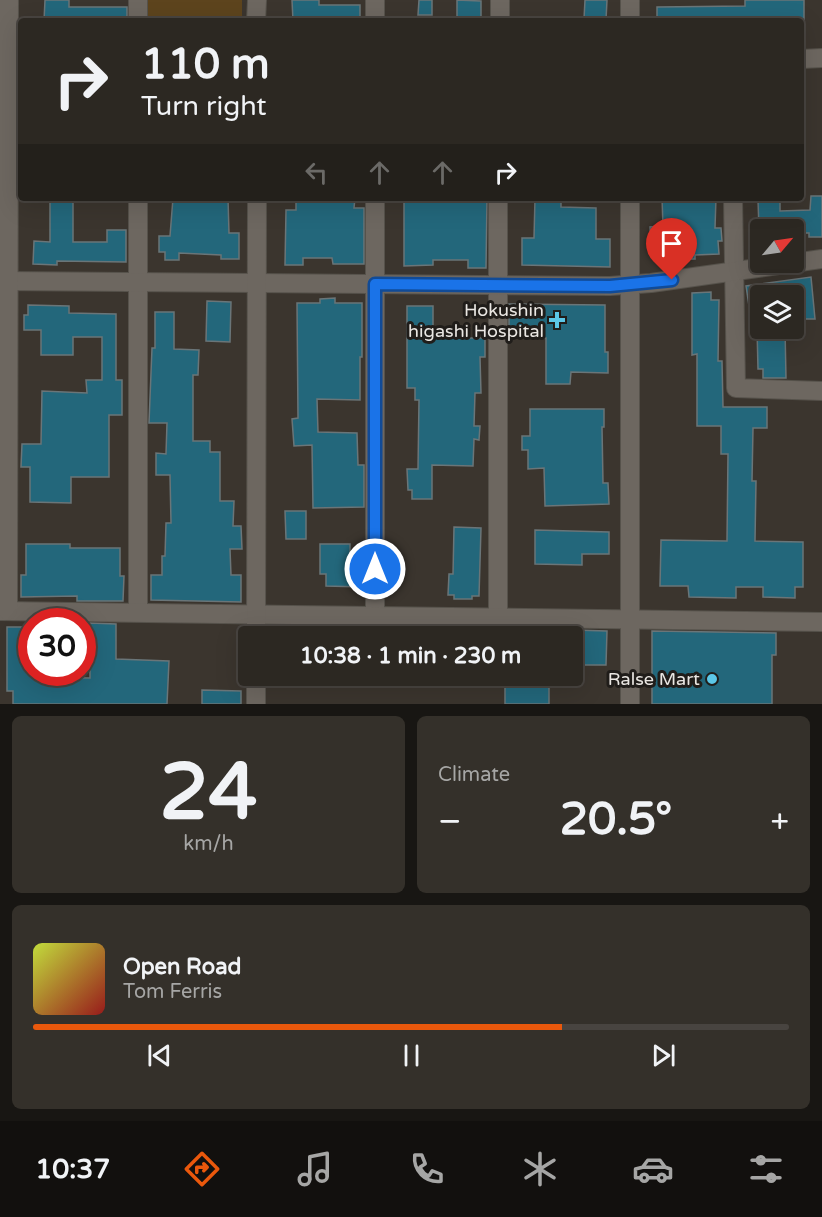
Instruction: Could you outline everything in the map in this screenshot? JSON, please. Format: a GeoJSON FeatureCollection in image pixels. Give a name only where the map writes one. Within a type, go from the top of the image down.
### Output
{"type":"FeatureCollection","features":[{"type":"Feature","properties":{"kind":"street"},"geometry":{"type":"LineString","coordinates":[[9,0],[4,281],[4,611],[822,622]]}},
{"type":"Feature","properties":{"kind":"street"},"geometry":{"type":"LineString","coordinates":[[138,0],[138,18]]}},
{"type":"Feature","properties":{"kind":"street"},"geometry":{"type":"LineString","coordinates":[[256,18],[257,0]]}},
{"type":"Feature","properties":{"kind":"street"},"geometry":{"type":"LineString","coordinates":[[375,0],[375,18]]}},
{"type":"Feature","properties":{"kind":"street"},"geometry":{"type":"LineString","coordinates":[[500,0],[500,18]]}},
{"type":"Feature","properties":{"kind":"street"},"geometry":{"type":"LineString","coordinates":[[630,0],[630,18]]}},
{"type":"Feature","properties":{"kind":"street"},"geometry":{"type":"LineString","coordinates":[[804,59],[822,58]]}},
{"type":"Feature","properties":{"kind":"street"},"geometry":{"type":"LineString","coordinates":[[138,201],[138,612]]}},
{"type":"Feature","properties":{"kind":"street"},"geometry":{"type":"LineString","coordinates":[[256,626],[257,201]]}},
{"type":"Feature","properties":{"kind":"street"},"geometry":{"type":"LineString","coordinates":[[375,201],[375,616]]}},
{"type":"Feature","properties":{"kind":"street"},"geometry":{"type":"LineString","coordinates":[[498,201],[498,617]]}},
{"type":"Feature","properties":{"kind":"street"},"geometry":{"type":"LineString","coordinates":[[630,201],[630,704]]}},
{"type":"Feature","properties":{"kind":"street"},"geometry":{"type":"LineString","coordinates":[[733,201],[736,388],[822,391]]}},
{"type":"Feature","properties":{"kind":"street"},"geometry":{"type":"LineString","coordinates":[[4,281],[630,284],[822,259]]}},
{"type":"Feature","properties":{"kind":"street"},"geometry":{"type":"LineString","coordinates":[[256,686],[256,704]]}},
{"type":"Feature","properties":{"kind":"shaded area"},"geometry":{"type":"Polygon","coordinates":[[[148,0],[242,0],[242,18],[148,18],[148,0]]]}},
{"type":"Feature","properties":{"kind":"building"},"geometry":{"type":"Polygon","coordinates":[[[45,0],[69,0],[69,7],[127,7],[127,18],[44,18],[45,0]]]}},
{"type":"Feature","properties":{"kind":"building"},"geometry":{"type":"Polygon","coordinates":[[[292,0],[319,0],[319,5],[360,5],[360,18],[293,18],[292,0]]]}},
{"type":"Feature","properties":{"kind":"building"},"geometry":{"type":"Polygon","coordinates":[[[419,0],[432,0],[432,15],[418,15],[419,0]]]}},
{"type":"Feature","properties":{"kind":"building"},"geometry":{"type":"Polygon","coordinates":[[[457,0],[481,1],[481,18],[457,18],[457,0]]]}},
{"type":"Feature","properties":{"kind":"building"},"geometry":{"type":"Polygon","coordinates":[[[585,0],[607,0],[606,18],[584,18],[585,0]]]}},
{"type":"Feature","properties":{"kind":"building"},"geometry":{"type":"Polygon","coordinates":[[[745,0],[804,0],[804,18],[657,18],[657,7],[745,6],[745,0]]]}},
{"type":"Feature","properties":{"kind":"building"},"geometry":{"type":"Polygon","coordinates":[[[811,196],[822,196],[822,237],[809,237],[809,233],[804,233],[804,219],[759,219],[758,201],[780,201],[780,211],[810,210],[811,196]]]}},
{"type":"Feature","properties":{"kind":"building"},"geometry":{"type":"Polygon","coordinates":[[[50,201],[73,201],[73,242],[107,242],[107,230],[126,230],[126,262],[57,261],[57,265],[33,264],[34,241],[50,242],[50,201]]]}},
{"type":"Feature","properties":{"kind":"building"},"geometry":{"type":"Polygon","coordinates":[[[173,201],[228,201],[229,233],[239,233],[239,259],[221,259],[221,255],[179,253],[179,260],[165,260],[165,252],[159,252],[159,236],[170,236],[173,201]]]}},
{"type":"Feature","properties":{"kind":"building"},"geometry":{"type":"Polygon","coordinates":[[[296,201],[355,201],[354,208],[364,208],[364,264],[333,264],[332,258],[303,258],[303,265],[285,265],[286,210],[296,210],[296,201]]]}},
{"type":"Feature","properties":{"kind":"building"},"geometry":{"type":"Polygon","coordinates":[[[404,201],[487,201],[486,268],[468,268],[468,260],[433,260],[433,265],[404,266],[404,201]]]}},
{"type":"Feature","properties":{"kind":"building"},"geometry":{"type":"Polygon","coordinates":[[[535,201],[561,201],[561,207],[596,208],[596,239],[610,239],[610,267],[522,265],[522,238],[534,238],[535,201]]]}},
{"type":"Feature","properties":{"kind":"building"},"geometry":{"type":"Polygon","coordinates":[[[662,201],[716,201],[715,228],[721,228],[722,241],[718,241],[719,254],[695,255],[695,259],[679,259],[679,254],[651,255],[650,227],[663,226],[662,201]]]}},
{"type":"Feature","properties":{"kind":"building"},"geometry":{"type":"Polygon","coordinates":[[[811,277],[815,319],[804,319],[804,285],[753,285],[811,277]]]}},
{"type":"Feature","properties":{"kind":"building"},"geometry":{"type":"Polygon","coordinates":[[[750,285],[750,313],[746,286],[750,285]]]}},
{"type":"Feature","properties":{"kind":"building"},"geometry":{"type":"Polygon","coordinates":[[[711,292],[711,300],[719,300],[718,361],[722,361],[723,407],[767,407],[767,428],[753,428],[752,481],[756,481],[755,541],[803,542],[803,587],[795,587],[795,598],[763,597],[763,587],[736,587],[736,598],[689,597],[688,586],[660,586],[661,540],[727,541],[728,454],[721,454],[721,426],[697,426],[697,354],[692,355],[692,293],[711,292]]]}},
{"type":"Feature","properties":{"kind":"building"},"geometry":{"type":"Polygon","coordinates":[[[335,298],[335,303],[362,303],[360,400],[317,399],[318,432],[357,433],[358,465],[364,465],[364,507],[313,508],[312,445],[294,446],[292,419],[298,418],[297,303],[320,303],[320,299],[335,298]]]}},
{"type":"Feature","properties":{"kind":"building"},"geometry":{"type":"Polygon","coordinates":[[[207,301],[231,302],[230,342],[206,341],[207,301]]]}},
{"type":"Feature","properties":{"kind":"building"},"geometry":{"type":"Polygon","coordinates":[[[509,304],[605,305],[605,352],[608,352],[608,373],[571,372],[570,384],[546,384],[546,338],[509,337],[509,304]]]}},
{"type":"Feature","properties":{"kind":"building"},"geometry":{"type":"Polygon","coordinates":[[[28,305],[69,306],[69,313],[116,314],[116,380],[122,380],[122,415],[109,415],[109,477],[71,477],[71,503],[30,502],[30,467],[21,467],[22,444],[41,444],[42,391],[87,393],[86,380],[102,380],[102,337],[73,337],[73,355],[41,355],[41,330],[24,330],[24,315],[28,315],[28,305]]]}},
{"type":"Feature","properties":{"kind":"building"},"geometry":{"type":"Polygon","coordinates":[[[407,306],[433,306],[433,338],[485,338],[485,357],[480,357],[481,393],[475,393],[474,426],[480,426],[479,440],[474,439],[473,466],[432,465],[432,499],[412,499],[412,490],[408,490],[407,469],[418,469],[419,400],[415,400],[415,388],[407,388],[407,306]]]}},
{"type":"Feature","properties":{"kind":"building"},"geometry":{"type":"Polygon","coordinates":[[[155,312],[174,312],[174,349],[199,350],[198,375],[193,375],[193,441],[210,441],[210,452],[220,452],[220,501],[234,501],[233,526],[241,526],[242,549],[230,549],[231,575],[241,575],[241,602],[151,600],[151,575],[162,575],[166,523],[171,523],[170,475],[156,475],[156,453],[166,454],[167,423],[149,423],[152,348],[155,348],[155,312]]]}},
{"type":"Feature","properties":{"kind":"building"},"geometry":{"type":"Polygon","coordinates":[[[757,339],[785,339],[786,378],[763,378],[763,369],[758,369],[757,339]]]}},
{"type":"Feature","properties":{"kind":"building"},"geometry":{"type":"Polygon","coordinates":[[[530,409],[604,409],[603,483],[608,483],[609,504],[545,506],[544,468],[528,469],[528,450],[522,450],[522,436],[530,436],[530,409]]]}},
{"type":"Feature","properties":{"kind":"building"},"geometry":{"type":"Polygon","coordinates":[[[285,511],[306,511],[306,539],[286,539],[285,511]]]}},
{"type":"Feature","properties":{"kind":"building"},"geometry":{"type":"Polygon","coordinates":[[[454,527],[481,528],[479,596],[472,596],[472,599],[454,599],[454,595],[448,595],[449,574],[453,574],[454,527]]]}},
{"type":"Feature","properties":{"kind":"building"},"geometry":{"type":"Polygon","coordinates":[[[535,530],[609,532],[609,554],[582,554],[582,565],[535,564],[535,530]]]}},
{"type":"Feature","properties":{"kind":"building"},"geometry":{"type":"Polygon","coordinates":[[[26,544],[70,544],[70,548],[120,548],[120,576],[124,576],[123,601],[77,601],[77,596],[21,597],[21,575],[26,575],[26,544]]]}},
{"type":"Feature","properties":{"kind":"building"},"geometry":{"type":"Polygon","coordinates":[[[320,544],[350,544],[350,569],[363,569],[363,587],[326,586],[326,574],[320,574],[320,544]]]}},
{"type":"Feature","properties":{"kind":"building"},"geometry":{"type":"Polygon","coordinates":[[[96,623],[116,624],[116,659],[169,661],[167,704],[13,704],[13,691],[7,691],[7,627],[18,627],[18,686],[96,686],[96,623]]]}},
{"type":"Feature","properties":{"kind":"building"},"geometry":{"type":"Polygon","coordinates":[[[583,630],[607,631],[606,665],[583,665],[583,630]]]}},
{"type":"Feature","properties":{"kind":"building","name":"Ralse Mart"},"geometry":{"type":"Polygon","coordinates":[[[652,631],[776,633],[776,655],[772,655],[772,704],[652,704],[652,631]]]}},
{"type":"Feature","properties":{"kind":"building"},"geometry":{"type":"Polygon","coordinates":[[[505,686],[549,686],[549,704],[505,704],[505,686]]]}},
{"type":"Feature","properties":{"kind":"building"},"geometry":{"type":"Polygon","coordinates":[[[202,690],[241,691],[241,704],[202,704],[202,690]]]}},
{"type":"Feature","properties":{"kind":"place","name":"Hokushin higashi Hospital"},"geometry":{"type":"Point","coordinates":[557,320]}},
{"type":"Feature","properties":{"kind":"place","name":"Ralse Mart"},"geometry":{"type":"Point","coordinates":[712,679]}},
{"type":"Feature","properties":{"kind":"route"},"geometry":{"type":"LineString","coordinates":[[375,569],[375,284],[610,286],[672,280]]}}]}
